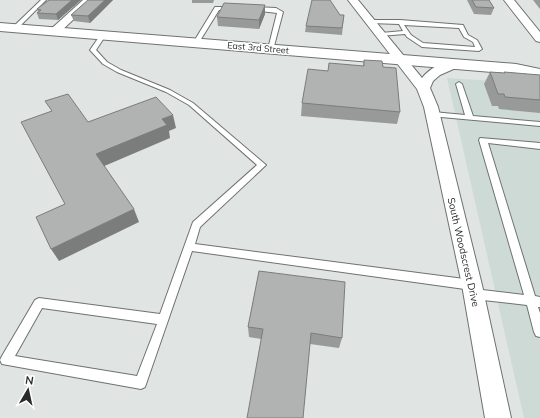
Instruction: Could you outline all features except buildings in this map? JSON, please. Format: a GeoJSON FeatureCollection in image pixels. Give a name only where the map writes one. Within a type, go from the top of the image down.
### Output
{"type":"FeatureCollection","features":[{"type":"Feature","properties":{"kind":"main road","name":"East 3rd Street"},"geometry":{"type":"LineString","coordinates":[[0,26],[516,69],[540,74]]}},
{"type":"Feature","properties":{"kind":"main road","name":"East 3rd Street"},"geometry":{"type":"LineString","coordinates":[[516,69],[526,66],[540,67]]}},
{"type":"Feature","properties":{"kind":"street"},"geometry":{"type":"LineString","coordinates":[[55,31],[89,0]]}},
{"type":"Feature","properties":{"kind":"street","name":"South Woodscrest Drive"},"geometry":{"type":"LineString","coordinates":[[353,0],[423,88],[433,114],[473,290],[498,418]]}},
{"type":"Feature","properties":{"kind":"street"},"geometry":{"type":"LineString","coordinates":[[509,0],[540,39]]}},
{"type":"Feature","properties":{"kind":"street"},"geometry":{"type":"LineString","coordinates":[[423,88],[427,79],[431,75],[454,64]]}},
{"type":"Feature","properties":{"kind":"lane"},"geometry":{"type":"LineString","coordinates":[[15,28],[44,0]]}},
{"type":"Feature","properties":{"kind":"lane"},"geometry":{"type":"LineString","coordinates":[[196,43],[217,8],[239,9]]}},
{"type":"Feature","properties":{"kind":"lane"},"geometry":{"type":"LineString","coordinates":[[246,9],[276,10],[280,12],[271,49]]}},
{"type":"Feature","properties":{"kind":"lane"},"geometry":{"type":"LineString","coordinates":[[370,21],[400,22],[461,26],[466,36],[475,41],[479,49],[422,45],[408,36],[400,22]]}},
{"type":"Feature","properties":{"kind":"lane"},"geometry":{"type":"LineString","coordinates":[[381,34],[406,32]]}},
{"type":"Feature","properties":{"kind":"lane"},"geometry":{"type":"LineString","coordinates":[[103,35],[93,50],[105,63],[119,71],[168,91],[191,104],[262,165],[196,225],[164,320],[141,383],[6,360],[39,303],[164,320]]}},
{"type":"Feature","properties":{"kind":"lane"},"geometry":{"type":"LineString","coordinates":[[459,84],[470,118]]}},
{"type":"Feature","properties":{"kind":"lane"},"geometry":{"type":"LineString","coordinates":[[433,114],[540,124]]}},
{"type":"Feature","properties":{"kind":"lane"},"geometry":{"type":"LineString","coordinates":[[540,146],[482,140],[535,302],[540,332]]}},
{"type":"Feature","properties":{"kind":"lane"},"geometry":{"type":"LineString","coordinates":[[189,247],[473,290],[535,302]]}},
{"type":"Feature","properties":{"kind":"shaded area"},"geometry":{"type":"Polygon","coordinates":[[[447,78],[540,84],[540,418],[524,418],[447,78]]]}}]}
